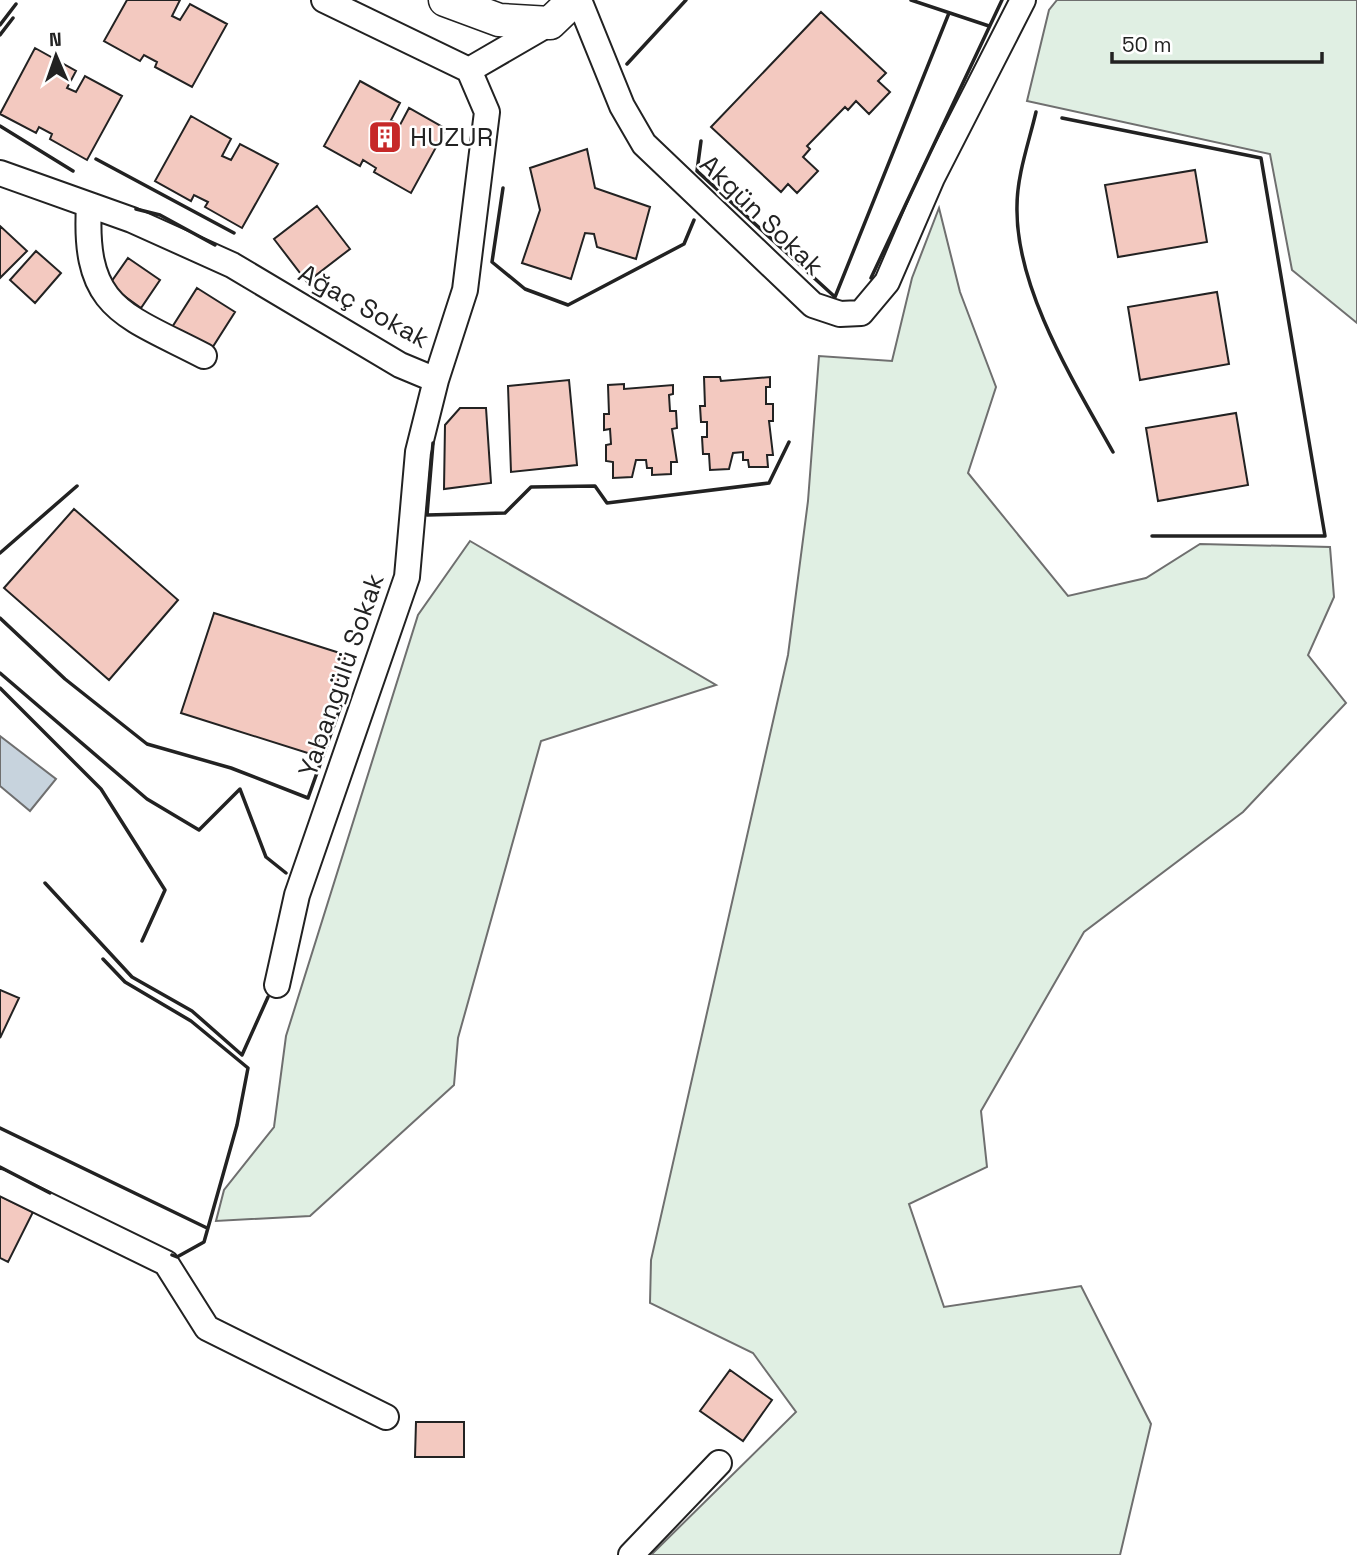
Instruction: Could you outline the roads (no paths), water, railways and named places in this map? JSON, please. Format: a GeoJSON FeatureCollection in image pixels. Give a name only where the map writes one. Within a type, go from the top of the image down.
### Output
{"type":"FeatureCollection","features":[{"type":"Feature","properties":{"kind":"street"},"geometry":{"type":"LineString","coordinates":[[324,0],[469,70],[550,23],[576,0]]}},
{"type":"Feature","properties":{"kind":"street"},"geometry":{"type":"LineString","coordinates":[[445,0],[499,20],[550,23]]}},
{"type":"Feature","properties":{"kind":"street","name":"Akgün Sokak"},"geometry":{"type":"LineString","coordinates":[[576,0],[622,106],[644,144],[813,305],[840,314],[861,313],[887,282],[932,178],[1023,0]]}},
{"type":"Feature","properties":{"kind":"street","name":"Ağaç Sokak"},"geometry":{"type":"LineString","coordinates":[[0,173],[132,220],[232,265],[400,365],[436,380],[465,290],[487,112],[469,70]]}},
{"type":"Feature","properties":{"kind":"street"},"geometry":{"type":"LineString","coordinates":[[89,205],[87,239],[97,284],[121,313],[204,356]]}},
{"type":"Feature","properties":{"kind":"street","name":"Yabangülü Sokak"},"geometry":{"type":"LineString","coordinates":[[277,985],[297,895],[407,577],[418,452],[436,380]]}},
{"type":"Feature","properties":{"kind":"street"},"geometry":{"type":"LineString","coordinates":[[0,1182],[166,1263],[207,1328],[386,1417]]}},
{"type":"Feature","properties":{"kind":"street"},"geometry":{"type":"LineString","coordinates":[[631,1555],[719,1463]]}},
{"type":"Feature","properties":{"kind":"place","name":"HUZUR"},"geometry":{"type":"Point","coordinates":[385,137]}}]}
